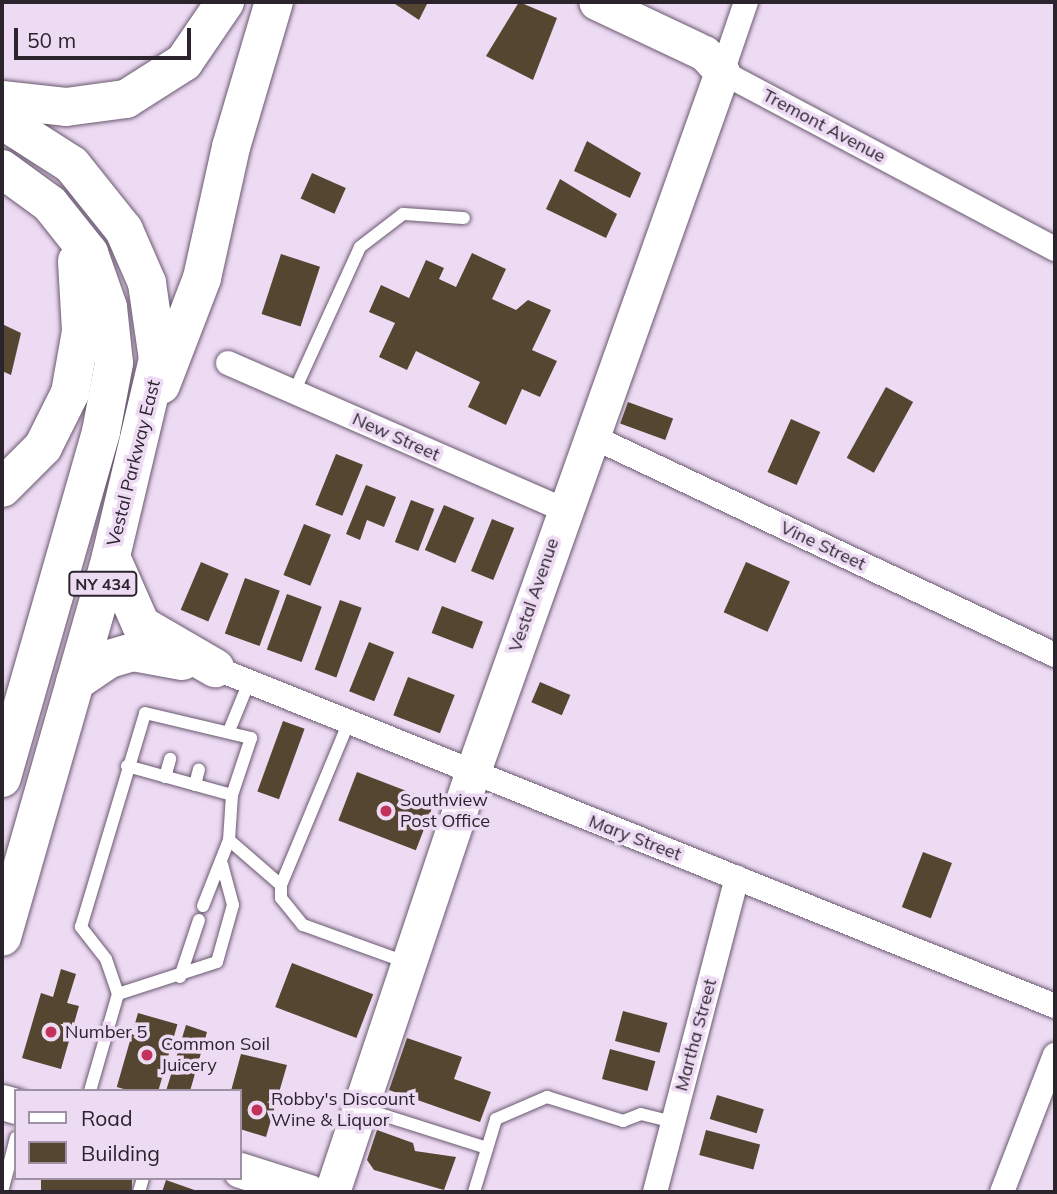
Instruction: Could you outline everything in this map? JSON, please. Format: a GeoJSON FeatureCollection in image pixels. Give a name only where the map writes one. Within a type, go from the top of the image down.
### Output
{"type":"FeatureCollection","features":[{"type":"Feature","properties":{"kind":"main road"},"geometry":{"type":"LineString","coordinates":[[2,100],[75,107],[126,99],[184,62],[225,2]]}},
{"type":"Feature","properties":{"kind":"main road"},"geometry":{"type":"LineString","coordinates":[[152,402],[178,354],[202,278],[231,147],[274,2]]}},
{"type":"Feature","properties":{"kind":"main road","name":"Vestal Parkway East"},"geometry":{"type":"LineString","coordinates":[[2,120],[72,165],[124,230],[153,312],[158,359],[152,402],[111,557],[2,937]]}},
{"type":"Feature","properties":{"kind":"main road","name":"NY 434"},"geometry":{"type":"LineString","coordinates":[[2,169],[40,193],[69,225],[89,253],[105,294],[113,377],[2,778]]}},
{"type":"Feature","properties":{"kind":"main road"},"geometry":{"type":"LineString","coordinates":[[2,488],[51,435],[75,378],[81,293],[69,225]]}},
{"type":"Feature","properties":{"kind":"main road"},"geometry":{"type":"LineString","coordinates":[[111,557],[141,625],[232,675]]}},
{"type":"Feature","properties":{"kind":"main road"},"geometry":{"type":"LineString","coordinates":[[75,682],[109,659],[142,650],[232,675]]}},
{"type":"Feature","properties":{"kind":"street","name":"Tremont Avenue"},"geometry":{"type":"LineString","coordinates":[[596,2],[704,53],[722,72],[1055,249]]}},
{"type":"Feature","properties":{"kind":"street","name":"Vestal Avenue"},"geometry":{"type":"LineString","coordinates":[[332,1192],[357,1107],[472,774],[746,2]]}},
{"type":"Feature","properties":{"kind":"street","name":"New Street"},"geometry":{"type":"LineString","coordinates":[[228,363],[564,510]]}},
{"type":"Feature","properties":{"kind":"street","name":"Vine Street"},"geometry":{"type":"LineString","coordinates":[[592,436],[1055,655]]}},
{"type":"Feature","properties":{"kind":"street","name":"Mary Street"},"geometry":{"type":"LineString","coordinates":[[232,675],[472,774],[1055,1006]]}},
{"type":"Feature","properties":{"kind":"street","name":"Martha Street"},"geometry":{"type":"LineString","coordinates":[[655,1192],[737,878]]}},
{"type":"Feature","properties":{"kind":"street"},"geometry":{"type":"LineString","coordinates":[[1002,1192],[1055,1055]]}},
{"type":"Feature","properties":{"kind":"street"},"geometry":{"type":"LineString","coordinates":[[247,1179],[309,1192]]}},
{"type":"Feature","properties":{"kind":"lane"},"geometry":{"type":"LineString","coordinates":[[294,392],[359,247],[403,214],[464,218]]}},
{"type":"Feature","properties":{"kind":"lane"},"geometry":{"type":"LineString","coordinates":[[229,731],[232,675]]}},
{"type":"Feature","properties":{"kind":"lane"},"geometry":{"type":"LineString","coordinates":[[91,1089],[118,994],[106,959],[81,927],[145,713],[181,718],[251,738],[232,795],[229,840],[204,906]]}},
{"type":"Feature","properties":{"kind":"lane"},"geometry":{"type":"LineString","coordinates":[[178,731],[181,718]]}},
{"type":"Feature","properties":{"kind":"lane"},"geometry":{"type":"LineString","coordinates":[[348,724],[281,884],[281,898],[303,925],[408,963]]}},
{"type":"Feature","properties":{"kind":"lane"},"geometry":{"type":"LineString","coordinates":[[208,740],[212,726]]}},
{"type":"Feature","properties":{"kind":"lane"},"geometry":{"type":"LineString","coordinates":[[165,777],[170,759]]}},
{"type":"Feature","properties":{"kind":"lane"},"geometry":{"type":"LineString","coordinates":[[127,766],[232,795]]}},
{"type":"Feature","properties":{"kind":"lane"},"geometry":{"type":"LineString","coordinates":[[195,785],[199,769]]}},
{"type":"Feature","properties":{"kind":"lane"},"geometry":{"type":"LineString","coordinates":[[229,840],[281,884]]}},
{"type":"Feature","properties":{"kind":"lane"},"geometry":{"type":"LineString","coordinates":[[118,994],[180,977],[216,962],[233,905],[222,864]]}},
{"type":"Feature","properties":{"kind":"lane"},"geometry":{"type":"LineString","coordinates":[[180,977],[199,920]]}},
{"type":"Feature","properties":{"kind":"lane"},"geometry":{"type":"LineString","coordinates":[[474,1192],[496,1119],[547,1097],[623,1121],[641,1114],[674,1122]]}},
{"type":"Feature","properties":{"kind":"lane"},"geometry":{"type":"LineString","coordinates":[[357,1107],[487,1148]]}},
{"type":"Feature","properties":{"kind":"lane"},"geometry":{"type":"LineString","coordinates":[[2,1192],[14,1146]]}},
{"type":"Feature","properties":{"kind":"building"},"geometry":{"type":"Polygon","coordinates":[[[392,2],[428,2],[419,20],[392,2]]]}},
{"type":"Feature","properties":{"kind":"building"},"geometry":{"type":"Polygon","coordinates":[[[519,2],[557,18],[533,80],[486,56],[519,2]]]}},
{"type":"Feature","properties":{"kind":"building"},"geometry":{"type":"Polygon","coordinates":[[[587,141],[641,173],[630,198],[574,171],[587,141]]]}},
{"type":"Feature","properties":{"kind":"building"},"geometry":{"type":"Polygon","coordinates":[[[312,173],[346,188],[334,214],[301,199],[312,173]]]}},
{"type":"Feature","properties":{"kind":"building"},"geometry":{"type":"Polygon","coordinates":[[[560,179],[617,214],[606,238],[546,209],[560,179]]]}},
{"type":"Feature","properties":{"kind":"building"},"geometry":{"type":"Polygon","coordinates":[[[472,253],[506,269],[492,299],[516,310],[528,300],[551,310],[532,350],[557,361],[540,397],[522,389],[506,425],[468,407],[480,382],[416,351],[407,370],[379,357],[395,323],[369,312],[381,285],[409,298],[426,260],[444,268],[439,279],[456,287],[472,253]]]}},
{"type":"Feature","properties":{"kind":"building"},"geometry":{"type":"Polygon","coordinates":[[[281,254],[320,267],[301,327],[262,314],[281,254]]]}},
{"type":"Feature","properties":{"kind":"building"},"geometry":{"type":"Polygon","coordinates":[[[2,324],[21,333],[11,375],[2,371],[2,324]]]}},
{"type":"Feature","properties":{"kind":"building"},"geometry":{"type":"Polygon","coordinates":[[[886,387],[913,402],[874,473],[847,458],[886,387]]]}},
{"type":"Feature","properties":{"kind":"building"},"geometry":{"type":"Polygon","coordinates":[[[628,402],[673,418],[665,440],[620,424],[628,402]]]}},
{"type":"Feature","properties":{"kind":"building"},"geometry":{"type":"Polygon","coordinates":[[[791,419],[820,432],[797,485],[767,472],[791,419]]]}},
{"type":"Feature","properties":{"kind":"building"},"geometry":{"type":"Polygon","coordinates":[[[336,454],[363,465],[342,516],[315,505],[336,454]]]}},
{"type":"Feature","properties":{"kind":"building"},"geometry":{"type":"Polygon","coordinates":[[[366,485],[396,497],[384,527],[367,520],[360,540],[346,534],[366,485]]]}},
{"type":"Feature","properties":{"kind":"building"},"geometry":{"type":"Polygon","coordinates":[[[411,500],[434,509],[418,551],[395,542],[411,500]]]}},
{"type":"Feature","properties":{"kind":"building"},"geometry":{"type":"Polygon","coordinates":[[[444,505],[474,518],[455,563],[425,550],[444,505]]]}},
{"type":"Feature","properties":{"kind":"building"},"geometry":{"type":"Polygon","coordinates":[[[492,519],[514,528],[493,580],[471,571],[492,519]]]}},
{"type":"Feature","properties":{"kind":"building"},"geometry":{"type":"Polygon","coordinates":[[[304,524],[331,535],[310,586],[283,575],[304,524]]]}},
{"type":"Feature","properties":{"kind":"building"},"geometry":{"type":"Polygon","coordinates":[[[201,562],[229,574],[208,622],[181,610],[201,562]]]}},
{"type":"Feature","properties":{"kind":"building"},"geometry":{"type":"Polygon","coordinates":[[[746,562],[790,582],[767,632],[724,612],[746,562]]]}},
{"type":"Feature","properties":{"kind":"building"},"geometry":{"type":"Polygon","coordinates":[[[245,578],[280,591],[260,646],[225,633],[245,578]]]}},
{"type":"Feature","properties":{"kind":"building"},"geometry":{"type":"Polygon","coordinates":[[[287,594],[322,607],[302,662],[267,649],[287,594]]]}},
{"type":"Feature","properties":{"kind":"building"},"geometry":{"type":"Polygon","coordinates":[[[340,600],[362,608],[336,677],[315,670],[340,600]]]}},
{"type":"Feature","properties":{"kind":"building"},"geometry":{"type":"Polygon","coordinates":[[[442,606],[483,622],[473,649],[432,633],[442,606]]]}},
{"type":"Feature","properties":{"kind":"building"},"geometry":{"type":"Polygon","coordinates":[[[369,642],[394,652],[374,701],[349,691],[369,642]]]}},
{"type":"Feature","properties":{"kind":"building"},"geometry":{"type":"Polygon","coordinates":[[[408,677],[455,695],[440,733],[393,715],[408,677]]]}},
{"type":"Feature","properties":{"kind":"building"},"geometry":{"type":"Polygon","coordinates":[[[540,682],[570,695],[562,715],[531,702],[540,682]]]}},
{"type":"Feature","properties":{"kind":"building"},"geometry":{"type":"Polygon","coordinates":[[[283,721],[305,729],[279,799],[257,791],[283,721]]]}},
{"type":"Feature","properties":{"kind":"building","name":"Southview Post Office"},"geometry":{"type":"Polygon","coordinates":[[[357,772],[434,802],[416,850],[338,821],[357,772]]]}},
{"type":"Feature","properties":{"kind":"building"},"geometry":{"type":"Polygon","coordinates":[[[923,852],[952,863],[931,918],[902,907],[923,852]]]}},
{"type":"Feature","properties":{"kind":"building"},"geometry":{"type":"Polygon","coordinates":[[[292,963],[373,994],[356,1038],[275,1007],[292,963]]]}},
{"type":"Feature","properties":{"kind":"building","name":"Number 5"},"geometry":{"type":"Polygon","coordinates":[[[61,969],[76,974],[67,1003],[79,1006],[61,1069],[22,1058],[41,993],[53,997],[61,969]]]}},
{"type":"Feature","properties":{"kind":"building"},"geometry":{"type":"Polygon","coordinates":[[[623,1011],[667,1023],[659,1053],[615,1041],[623,1011]]]}},
{"type":"Feature","properties":{"kind":"building","name":"Common Soil Juicery"},"geometry":{"type":"Polygon","coordinates":[[[138,1013],[177,1024],[159,1089],[117,1087],[138,1013]]]}},
{"type":"Feature","properties":{"kind":"building"},"geometry":{"type":"Polygon","coordinates":[[[186,1025],[207,1032],[191,1089],[167,1089],[186,1025]]]}},
{"type":"Feature","properties":{"kind":"building"},"geometry":{"type":"Polygon","coordinates":[[[407,1038],[462,1057],[454,1079],[491,1092],[480,1122],[389,1090],[407,1038]]]}},
{"type":"Feature","properties":{"kind":"building"},"geometry":{"type":"Polygon","coordinates":[[[610,1049],[655,1061],[647,1091],[602,1079],[610,1049]]]}},
{"type":"Feature","properties":{"kind":"building","name":"Robby's Discount Wine & Liquor"},"geometry":{"type":"Polygon","coordinates":[[[241,1054],[287,1065],[266,1137],[242,1130],[242,1089],[232,1089],[241,1054]]]}},
{"type":"Feature","properties":{"kind":"building"},"geometry":{"type":"Polygon","coordinates":[[[717,1095],[764,1109],[757,1133],[710,1119],[717,1095]]]}},
{"type":"Feature","properties":{"kind":"building"},"geometry":{"type":"Polygon","coordinates":[[[377,1130],[413,1143],[415,1151],[456,1157],[444,1190],[374,1170],[367,1160],[377,1130]]]}},
{"type":"Feature","properties":{"kind":"building"},"geometry":{"type":"Polygon","coordinates":[[[706,1130],[760,1144],[753,1170],[699,1155],[706,1130]]]}},
{"type":"Feature","properties":{"kind":"building"},"geometry":{"type":"Polygon","coordinates":[[[41,1180],[132,1180],[132,1192],[41,1192],[41,1180]]]}},
{"type":"Feature","properties":{"kind":"building"},"geometry":{"type":"Polygon","coordinates":[[[166,1180],[200,1192],[162,1192],[166,1180]]]}},
{"type":"Feature","properties":{"kind":"place","name":"Southview Post Office"},"geometry":{"type":"Point","coordinates":[386,811]}},
{"type":"Feature","properties":{"kind":"place","name":"Number 5"},"geometry":{"type":"Point","coordinates":[51,1032]}},
{"type":"Feature","properties":{"kind":"place","name":"Common Soil Juicery"},"geometry":{"type":"Point","coordinates":[147,1055]}},
{"type":"Feature","properties":{"kind":"place","name":"Robby's Discount Wine & Liquor"},"geometry":{"type":"Point","coordinates":[257,1110]}}]}
